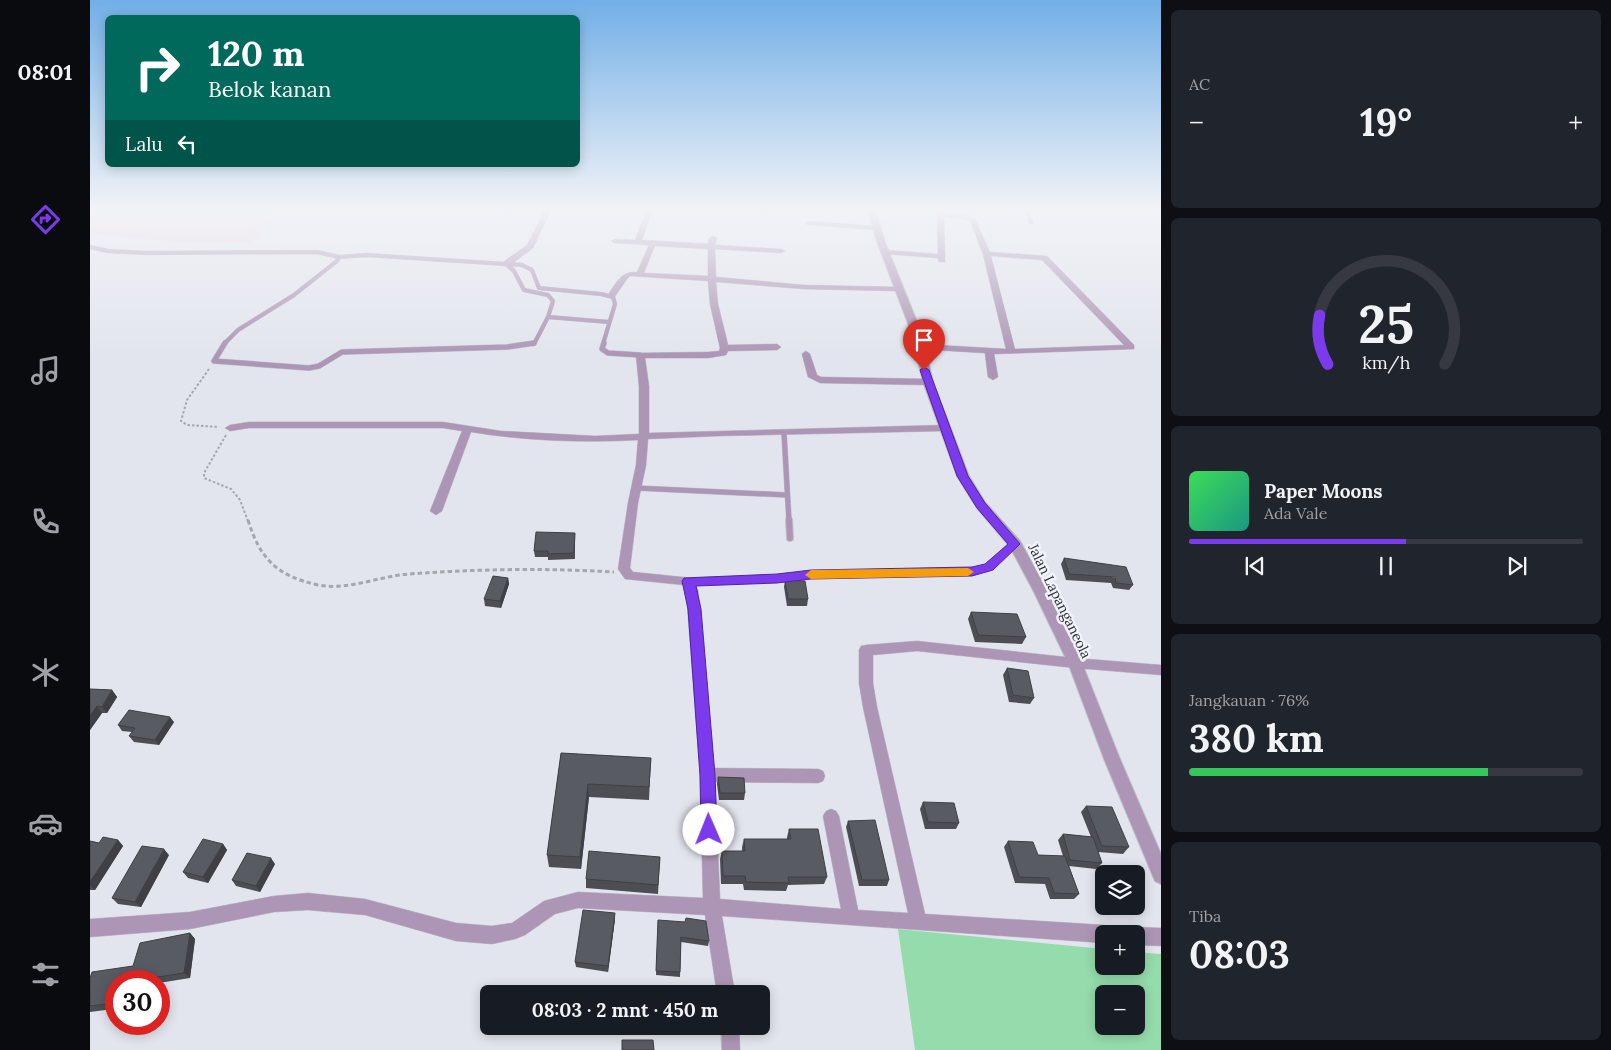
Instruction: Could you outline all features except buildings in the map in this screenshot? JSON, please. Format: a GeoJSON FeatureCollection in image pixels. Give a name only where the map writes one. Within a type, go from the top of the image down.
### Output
{"type":"FeatureCollection","features":[{"type":"Feature","properties":{"kind":"street"},"geometry":{"type":"LineString","coordinates":[[506,264],[515,257]]}},
{"type":"Feature","properties":{"kind":"street"},"geometry":{"type":"LineString","coordinates":[[640,274],[647,257]]}},
{"type":"Feature","properties":{"kind":"street"},"geometry":{"type":"LineString","coordinates":[[712,257],[714,304],[724,348],[723,353],[640,355],[645,402],[641,465],[629,530],[626,572],[629,576],[688,581],[694,602],[708,775],[712,907],[725,985]]}},
{"type":"Feature","properties":{"kind":"street","name":"Jalan Lapanganeola"},"geometry":{"type":"LineString","coordinates":[[887,257],[917,334],[928,382],[962,476],[975,497],[1015,544],[1041,592],[1075,663],[1112,759],[1161,875]]}},
{"type":"Feature","properties":{"kind":"street"},"geometry":{"type":"LineString","coordinates":[[988,257],[998,308],[1011,352]]}},
{"type":"Feature","properties":{"kind":"street"},"geometry":{"type":"LineString","coordinates":[[919,347],[1011,352],[1131,347],[1044,258],[1030,257]]}},
{"type":"Feature","properties":{"kind":"street"},"geometry":{"type":"LineString","coordinates":[[611,296],[625,275],[640,274],[804,287],[898,289]]}},
{"type":"Feature","properties":{"kind":"street"},"geometry":{"type":"LineString","coordinates":[[724,348],[777,348]]}},
{"type":"Feature","properties":{"kind":"street"},"geometry":{"type":"LineString","coordinates":[[989,351],[994,377]]}},
{"type":"Feature","properties":{"kind":"street"},"geometry":{"type":"LineString","coordinates":[[806,354],[813,377],[820,380],[928,382]]}},
{"type":"Feature","properties":{"kind":"street"},"geometry":{"type":"LineString","coordinates":[[230,428],[249,425],[443,425],[500,434],[585,439],[718,432],[784,433],[944,428]]}},
{"type":"Feature","properties":{"kind":"street"},"geometry":{"type":"LineString","coordinates":[[436,511],[467,430]]}},
{"type":"Feature","properties":{"kind":"street"},"geometry":{"type":"LineString","coordinates":[[918,922],[870,707],[866,683],[866,650],[917,646],[1161,670]]}},
{"type":"Feature","properties":{"kind":"street"},"geometry":{"type":"LineString","coordinates":[[708,775],[818,776]]}},
{"type":"Feature","properties":{"kind":"street"},"geometry":{"type":"LineString","coordinates":[[832,816],[851,918]]}},
{"type":"Feature","properties":{"kind":"street"},"geometry":{"type":"LineString","coordinates":[[90,928],[156,924],[204,918],[275,904],[310,901],[366,907],[436,927],[488,935],[510,932],[521,928],[543,911],[560,903],[578,900],[712,907],[1095,933]]}},
{"type":"Feature","properties":{"kind":"street"},"geometry":{"type":"LineString","coordinates":[[1145,937],[1161,938]]}},
{"type":"Feature","properties":{"kind":"street"},"geometry":{"type":"LineString","coordinates":[[730,1035],[731,1050]]}},
{"type":"Feature","properties":{"kind":"lane"},"geometry":{"type":"LineString","coordinates":[[339,257],[337,261],[293,296],[233,335],[221,348],[214,362],[309,368],[319,366],[342,352],[519,347],[530,345],[536,342],[554,304],[552,298],[524,290],[514,271],[506,264]]}},
{"type":"Feature","properties":{"kind":"lane"},"geometry":{"type":"LineString","coordinates":[[390,257],[528,267],[532,270],[539,288],[611,296],[615,301],[602,349],[604,352],[622,355],[640,355]]}},
{"type":"Feature","properties":{"kind":"lane"},"geometry":{"type":"LineString","coordinates":[[548,317],[609,322]]}},
{"type":"Feature","properties":{"kind":"lane"},"geometry":{"type":"LineString","coordinates":[[784,433],[790,538]]}},
{"type":"Feature","properties":{"kind":"lane"},"geometry":{"type":"LineString","coordinates":[[636,488],[787,495]]}},
{"type":"Feature","properties":{"kind":"lane"},"geometry":{"type":"LineString","coordinates":[[688,581],[777,579],[811,574],[972,572],[989,567],[1015,544]]}},
{"type":"Feature","properties":{"kind":"path"},"geometry":{"type":"LineString","coordinates":[[214,362],[181,411],[182,421],[187,425],[230,428],[204,473],[204,478],[209,482],[232,489],[235,492],[245,512],[253,539],[265,558],[278,568],[316,585],[335,586],[403,574],[504,569],[558,568],[626,572]]}},
{"type":"Feature","properties":{"kind":"green space"},"geometry":{"type":"Polygon","coordinates":[[[898,929],[1095,948],[1095,975],[1145,975],[1145,953],[1161,954],[1161,1050],[915,1050],[898,929]]]}},
{"type":"Feature","properties":{"kind":"slow traffic"},"geometry":{"type":"LineString","coordinates":[[811,575],[968,572]]}},
{"type":"Feature","properties":{"kind":"route"},"geometry":{"type":"LineString","coordinates":[[709,830],[708,775],[698,649],[692,590],[688,581],[777,579],[811,574],[941,574],[972,572],[989,567],[997,562],[1015,544],[981,505],[962,476],[924,370]]}}]}
